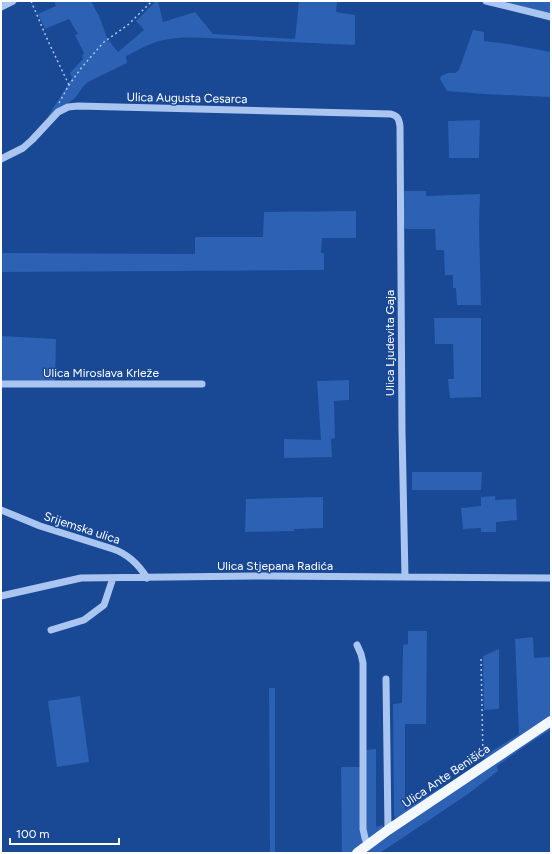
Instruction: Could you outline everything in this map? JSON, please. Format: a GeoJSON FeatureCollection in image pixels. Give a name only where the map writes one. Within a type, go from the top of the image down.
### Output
{"type":"FeatureCollection","features":[{"type":"Feature","properties":{"kind":"main road","name":"Ulica Ante Benišića"},"geometry":{"type":"LineString","coordinates":[[357,853],[388,830],[551,721]]}},
{"type":"Feature","properties":{"kind":"street"},"geometry":{"type":"LineString","coordinates":[[1,7],[13,1]]}},
{"type":"Feature","properties":{"kind":"street"},"geometry":{"type":"LineString","coordinates":[[486,1],[551,17]]}},
{"type":"Feature","properties":{"kind":"street","name":"Ulica Augusta Cesarca"},"geometry":{"type":"LineString","coordinates":[[1,159],[23,148],[56,114],[68,107],[78,106],[391,114]]}},
{"type":"Feature","properties":{"kind":"street","name":"Ulica Ljudevita Gaja"},"geometry":{"type":"LineString","coordinates":[[391,114],[396,115],[399,119],[400,126],[402,431],[405,577]]}},
{"type":"Feature","properties":{"kind":"street","name":"Ulica Miroslava Krleže"},"geometry":{"type":"LineString","coordinates":[[1,384],[202,384]]}},
{"type":"Feature","properties":{"kind":"street","name":"Srijemska ulica"},"geometry":{"type":"LineString","coordinates":[[1,510],[40,526],[122,552],[136,564],[147,578]]}},
{"type":"Feature","properties":{"kind":"street","name":"Ulica Stjepana Radića"},"geometry":{"type":"LineString","coordinates":[[1,596],[82,578],[262,576],[551,578]]}},
{"type":"Feature","properties":{"kind":"street"},"geometry":{"type":"LineString","coordinates":[[51,630],[84,620],[104,605],[114,578]]}},
{"type":"Feature","properties":{"kind":"street"},"geometry":{"type":"LineString","coordinates":[[357,645],[361,654],[362,663],[363,829],[368,845]]}},
{"type":"Feature","properties":{"kind":"street"},"geometry":{"type":"LineString","coordinates":[[386,679],[388,830]]}},
{"type":"Feature","properties":{"kind":"path"},"geometry":{"type":"LineString","coordinates":[[30,1],[69,85]]}},
{"type":"Feature","properties":{"kind":"path"},"geometry":{"type":"LineString","coordinates":[[56,114],[58,105],[69,85],[82,67],[104,42],[129,24],[152,1]]}},
{"type":"Feature","properties":{"kind":"path"},"geometry":{"type":"LineString","coordinates":[[481,658],[483,755],[486,765]]}},
{"type":"Feature","properties":{"kind":"shaded area"},"geometry":{"type":"Polygon","coordinates":[[[54,1],[91,1],[99,16],[107,38],[118,52],[144,30],[136,21],[156,1],[158,1],[163,22],[195,12],[213,34],[295,39],[299,1],[337,1],[336,12],[355,15],[355,45],[199,38],[176,38],[161,41],[146,46],[126,56],[127,63],[88,82],[74,99],[48,118],[72,78],[70,73],[83,59],[82,56],[84,53],[75,35],[78,34],[69,19],[45,29],[38,14],[56,6],[54,1]]]}},
{"type":"Feature","properties":{"kind":"shaded area"},"geometry":{"type":"Polygon","coordinates":[[[498,1],[551,1],[551,15],[498,1]]]}},
{"type":"Feature","properties":{"kind":"shaded area"},"geometry":{"type":"Polygon","coordinates":[[[473,30],[484,32],[484,41],[551,52],[551,98],[447,91],[440,79],[441,76],[448,73],[455,73],[459,70],[473,30]]]}},
{"type":"Feature","properties":{"kind":"shaded area"},"geometry":{"type":"Polygon","coordinates":[[[480,120],[479,158],[449,158],[448,121],[480,120]]]}},
{"type":"Feature","properties":{"kind":"shaded area"},"geometry":{"type":"Polygon","coordinates":[[[404,191],[426,191],[426,196],[480,194],[479,224],[481,305],[457,305],[456,288],[453,288],[453,275],[445,275],[444,250],[436,250],[435,229],[405,229],[404,191]]]}},
{"type":"Feature","properties":{"kind":"shaded area"},"geometry":{"type":"Polygon","coordinates":[[[356,211],[356,238],[322,238],[321,253],[324,253],[324,270],[1,272],[1,253],[195,254],[195,237],[263,237],[264,212],[356,211]]]}},
{"type":"Feature","properties":{"kind":"shaded area"},"geometry":{"type":"Polygon","coordinates":[[[434,318],[481,318],[481,397],[450,398],[448,379],[454,379],[453,344],[435,344],[434,318]]]}},
{"type":"Feature","properties":{"kind":"shaded area"},"geometry":{"type":"Polygon","coordinates":[[[1,336],[56,339],[55,382],[1,382],[1,336]]]}},
{"type":"Feature","properties":{"kind":"shaded area"},"geometry":{"type":"Polygon","coordinates":[[[349,380],[349,400],[334,401],[335,438],[331,439],[332,457],[284,458],[284,439],[321,440],[317,381],[349,380]]]}},
{"type":"Feature","properties":{"kind":"shaded area"},"geometry":{"type":"Polygon","coordinates":[[[412,472],[482,472],[481,490],[412,490],[412,472]]]}},
{"type":"Feature","properties":{"kind":"shaded area"},"geometry":{"type":"Polygon","coordinates":[[[495,496],[495,500],[516,499],[517,520],[496,522],[496,532],[481,532],[481,528],[463,529],[461,508],[481,506],[481,497],[495,496]]]}},
{"type":"Feature","properties":{"kind":"shaded area"},"geometry":{"type":"Polygon","coordinates":[[[323,497],[323,528],[294,529],[294,531],[245,532],[246,499],[323,497]]]}},
{"type":"Feature","properties":{"kind":"shaded area"},"geometry":{"type":"Polygon","coordinates":[[[408,631],[427,631],[426,724],[405,724],[405,810],[440,788],[441,792],[396,822],[394,814],[393,704],[402,703],[403,645],[408,644],[408,631]]]}},
{"type":"Feature","properties":{"kind":"shaded area"},"geometry":{"type":"Polygon","coordinates":[[[533,637],[534,658],[550,657],[551,646],[551,718],[485,759],[484,756],[519,734],[515,639],[533,637]]]}},
{"type":"Feature","properties":{"kind":"shaded area"},"geometry":{"type":"Polygon","coordinates":[[[499,649],[499,709],[484,710],[483,656],[499,649]]]}},
{"type":"Feature","properties":{"kind":"shaded area"},"geometry":{"type":"Polygon","coordinates":[[[269,688],[275,688],[275,853],[270,853],[269,688]]]}},
{"type":"Feature","properties":{"kind":"shaded area"},"geometry":{"type":"Polygon","coordinates":[[[80,696],[89,762],[57,767],[48,701],[80,696]]]}},
{"type":"Feature","properties":{"kind":"shaded area"},"geometry":{"type":"Polygon","coordinates":[[[551,727],[551,729],[497,766],[498,771],[468,794],[380,853],[367,853],[372,847],[551,727]]]}},
{"type":"Feature","properties":{"kind":"shaded area"},"geometry":{"type":"Polygon","coordinates":[[[376,749],[376,827],[382,825],[384,827],[383,830],[369,840],[366,837],[365,750],[376,749]]]}},
{"type":"Feature","properties":{"kind":"shaded area"},"geometry":{"type":"Polygon","coordinates":[[[341,767],[362,767],[365,842],[353,853],[341,853],[341,767]]]}}]}
